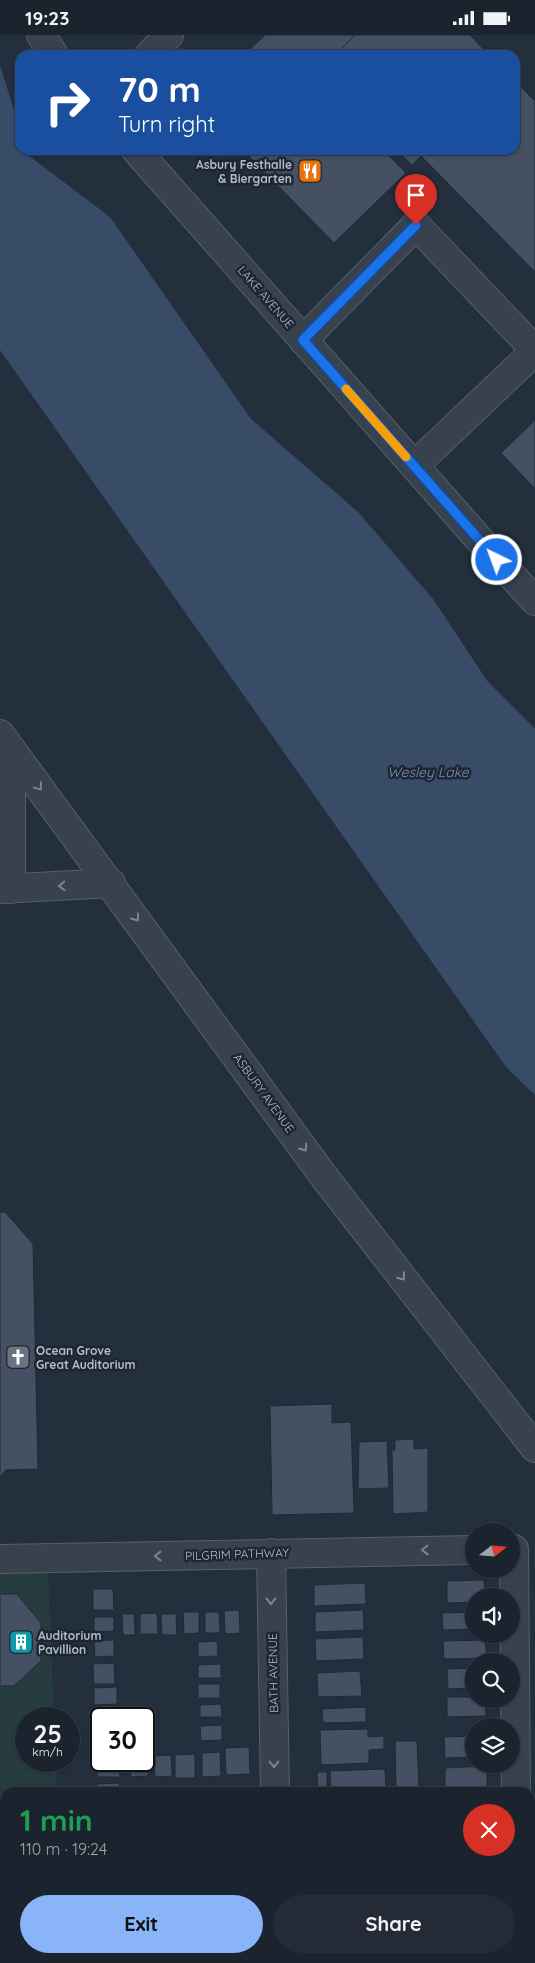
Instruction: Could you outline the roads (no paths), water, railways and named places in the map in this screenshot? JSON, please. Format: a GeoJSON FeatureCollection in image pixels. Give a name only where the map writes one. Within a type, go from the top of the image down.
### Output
{"type":"FeatureCollection","features":[{"type":"Feature","properties":{"kind":"street"},"geometry":{"type":"LineString","coordinates":[[41,35],[51,50]]}},
{"type":"Feature","properties":{"kind":"street"},"geometry":{"type":"LineString","coordinates":[[154,50],[169,35]]}},
{"type":"Feature","properties":{"kind":"street","name":"LAKE AVENUE"},"geometry":{"type":"LineString","coordinates":[[140,155],[414,466],[530,587]]}},
{"type":"Feature","properties":{"kind":"street"},"geometry":{"type":"LineString","coordinates":[[303,340],[416,225],[535,351],[414,466]]}},
{"type":"Feature","properties":{"kind":"street"},"geometry":{"type":"LineString","coordinates":[[6,741],[5,889],[111,883]]}},
{"type":"Feature","properties":{"kind":"street","name":"ASBURY AVENUE"},"geometry":{"type":"LineString","coordinates":[[6,741],[325,1178],[535,1448]]}},
{"type":"Feature","properties":{"kind":"street","name":"PILGRIM PATHWAY"},"geometry":{"type":"LineString","coordinates":[[0,1559],[465,1549]]}},
{"type":"Feature","properties":{"kind":"street","name":"BATH AVENUE"},"geometry":{"type":"LineString","coordinates":[[271,1553],[275,1787]]}},
{"type":"Feature","properties":{"kind":"street"},"geometry":{"type":"LineString","coordinates":[[516,1787],[520,1578]]}},
{"type":"Feature","properties":{"kind":"water","name":"Wesley Lake"},"geometry":{"type":"Polygon","coordinates":[[[0,65],[15,114],[15,155],[28,155],[110,217],[251,419],[358,512],[433,599],[488,682],[535,729],[535,1095],[506,1067],[0,350],[0,65]]]}},
{"type":"Feature","properties":{"kind":"place","name":"Asbury Festhalle & Biergarten"},"geometry":{"type":"Point","coordinates":[310,171]}},
{"type":"Feature","properties":{"kind":"place","name":"Ocean Grove Great Auditorium"},"geometry":{"type":"Point","coordinates":[18,1357]}},
{"type":"Feature","properties":{"kind":"place","name":"Auditorium Pavillion"},"geometry":{"type":"Point","coordinates":[21,1642]}}]}
